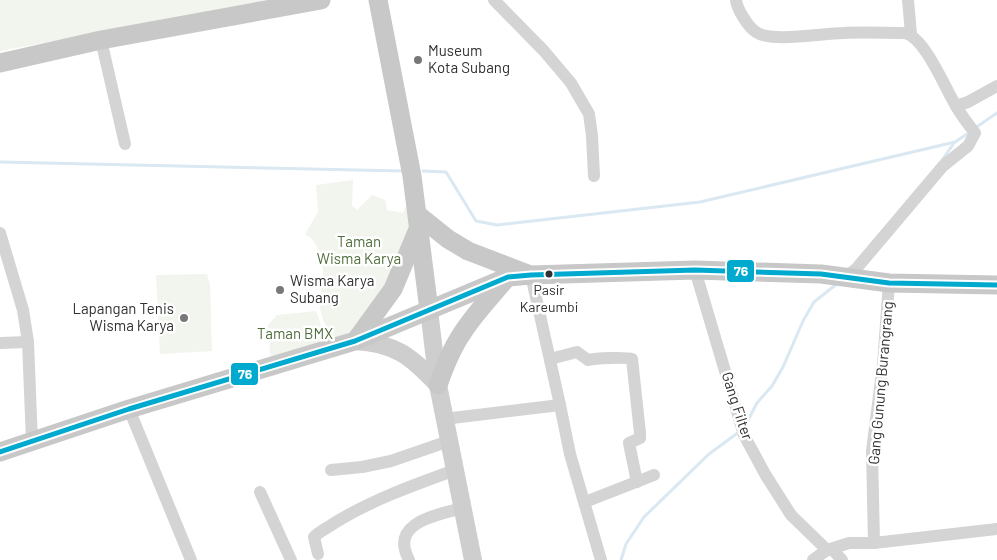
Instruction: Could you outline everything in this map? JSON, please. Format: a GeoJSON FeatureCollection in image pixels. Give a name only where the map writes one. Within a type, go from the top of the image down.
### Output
{"type":"FeatureCollection","features":[{"type":"Feature","properties":{"kind":"main road"},"geometry":{"type":"LineString","coordinates":[[0,63],[101,40],[321,0]]}},
{"type":"Feature","properties":{"kind":"main road"},"geometry":{"type":"LineString","coordinates":[[378,0],[419,221],[438,385],[473,560]]}},
{"type":"Feature","properties":{"kind":"main road"},"geometry":{"type":"LineString","coordinates":[[419,221],[468,251],[531,275]]}},
{"type":"Feature","properties":{"kind":"main road"},"geometry":{"type":"LineString","coordinates":[[355,342],[393,289],[419,221]]}},
{"type":"Feature","properties":{"kind":"main road"},"geometry":{"type":"LineString","coordinates":[[0,452],[129,409],[355,342],[508,278],[531,275],[694,270],[822,274],[889,283],[997,285]]}},
{"type":"Feature","properties":{"kind":"main road"},"geometry":{"type":"LineString","coordinates":[[438,385],[448,358],[460,336],[476,314],[508,278]]}},
{"type":"Feature","properties":{"kind":"main road"},"geometry":{"type":"LineString","coordinates":[[355,342],[372,342],[387,346],[420,366],[438,385]]}},
{"type":"Feature","properties":{"kind":"street"},"geometry":{"type":"LineString","coordinates":[[494,0],[571,83],[585,106],[589,114],[592,136],[594,176]]}},
{"type":"Feature","properties":{"kind":"street"},"geometry":{"type":"LineString","coordinates":[[736,0],[736,4],[748,24],[755,32],[767,36],[843,33],[911,34]]}},
{"type":"Feature","properties":{"kind":"street"},"geometry":{"type":"LineString","coordinates":[[846,277],[856,269],[943,166],[968,146],[975,133],[958,109],[923,48],[911,34],[908,0]]}},
{"type":"Feature","properties":{"kind":"street"},"geometry":{"type":"LineString","coordinates":[[101,40],[125,144]]}},
{"type":"Feature","properties":{"kind":"street"},"geometry":{"type":"LineString","coordinates":[[958,109],[997,86]]}},
{"type":"Feature","properties":{"kind":"street"},"geometry":{"type":"LineString","coordinates":[[0,233],[23,310],[28,342],[32,442]]}},
{"type":"Feature","properties":{"kind":"street","name":"Gang Filter"},"geometry":{"type":"LineString","coordinates":[[694,270],[744,435],[765,474],[792,515],[842,560]]}},
{"type":"Feature","properties":{"kind":"street"},"geometry":{"type":"LineString","coordinates":[[531,275],[570,454],[602,560]]}},
{"type":"Feature","properties":{"kind":"street","name":"Gang Gunung Burangrang"},"geometry":{"type":"LineString","coordinates":[[874,543],[872,452],[883,364],[889,283]]}},
{"type":"Feature","properties":{"kind":"street"},"geometry":{"type":"LineString","coordinates":[[0,343],[28,342]]}},
{"type":"Feature","properties":{"kind":"street"},"geometry":{"type":"LineString","coordinates":[[550,359],[577,352],[588,360],[629,357],[632,359],[640,438],[629,443],[637,482]]}},
{"type":"Feature","properties":{"kind":"street"},"geometry":{"type":"LineString","coordinates":[[444,419],[560,405]]}},
{"type":"Feature","properties":{"kind":"street"},"geometry":{"type":"LineString","coordinates":[[129,409],[191,560]]}},
{"type":"Feature","properties":{"kind":"street"},"geometry":{"type":"LineString","coordinates":[[330,470],[362,467],[391,461],[449,441]]}},
{"type":"Feature","properties":{"kind":"street"},"geometry":{"type":"LineString","coordinates":[[318,554],[314,538],[322,530],[354,511],[387,495],[455,470]]}},
{"type":"Feature","properties":{"kind":"street"},"geometry":{"type":"LineString","coordinates":[[585,502],[654,475]]}},
{"type":"Feature","properties":{"kind":"street"},"geometry":{"type":"LineString","coordinates":[[260,492],[291,560]]}},
{"type":"Feature","properties":{"kind":"street"},"geometry":{"type":"LineString","coordinates":[[409,560],[404,545],[408,531],[423,519],[462,508]]}},
{"type":"Feature","properties":{"kind":"street"},"geometry":{"type":"LineString","coordinates":[[813,560],[829,550],[849,543],[874,543],[997,529]]}},
{"type":"Feature","properties":{"kind":"green space"},"geometry":{"type":"Polygon","coordinates":[[[0,0],[280,0],[0,51],[0,0]]]}},
{"type":"Feature","properties":{"kind":"green space","name":"Taman Wisma Karya"},"geometry":{"type":"Polygon","coordinates":[[[353,180],[352,206],[357,210],[372,195],[385,200],[387,210],[403,213],[409,200],[411,228],[388,287],[352,336],[331,343],[320,309],[323,270],[318,248],[311,238],[305,234],[318,212],[316,185],[353,180]]]}},
{"type":"Feature","properties":{"kind":"green space","name":"Lapangan Tenis Wisma Karya"},"geometry":{"type":"Polygon","coordinates":[[[207,274],[210,285],[212,351],[160,354],[156,275],[207,274]]]}},
{"type":"Feature","properties":{"kind":"green space","name":"Taman BMX"},"geometry":{"type":"Polygon","coordinates":[[[316,311],[328,345],[271,363],[268,325],[277,315],[316,311]]]}},
{"type":"Feature","properties":{"kind":"waterway"},"geometry":{"type":"LineString","coordinates":[[975,128],[997,113]]}},
{"type":"Feature","properties":{"kind":"waterway"},"geometry":{"type":"LineString","coordinates":[[423,171],[446,172],[476,221],[497,225],[700,202],[955,142],[970,132]]}},
{"type":"Feature","properties":{"kind":"waterway"},"geometry":{"type":"LineString","coordinates":[[942,160],[954,143]]}},
{"type":"Feature","properties":{"kind":"waterway"},"geometry":{"type":"LineString","coordinates":[[0,162],[403,171]]}},
{"type":"Feature","properties":{"kind":"waterway"},"geometry":{"type":"LineString","coordinates":[[745,426],[757,403],[772,386],[783,367],[803,321],[814,302],[838,283]]}},
{"type":"Feature","properties":{"kind":"waterway"},"geometry":{"type":"LineString","coordinates":[[621,560],[626,544],[644,517],[709,454],[739,432]]}},
{"type":"Feature","properties":{"kind":"transit line","name":"76"},"geometry":{"type":"LineString","coordinates":[[0,452],[129,409],[355,341],[508,277],[695,270],[821,274],[889,283],[997,285]]}},
{"type":"Feature","properties":{"kind":"place","name":"Museum Kota Subang"},"geometry":{"type":"Point","coordinates":[418,60]}},
{"type":"Feature","properties":{"kind":"place","name":"Pasir Kareumbi"},"geometry":{"type":"Point","coordinates":[549,274]}},
{"type":"Feature","properties":{"kind":"place","name":"Wisma Karya Subang"},"geometry":{"type":"Point","coordinates":[280,290]}},
{"type":"Feature","properties":{"kind":"place","name":"Lapangan Tenis Wisma Karya"},"geometry":{"type":"Point","coordinates":[184,318]}}]}
